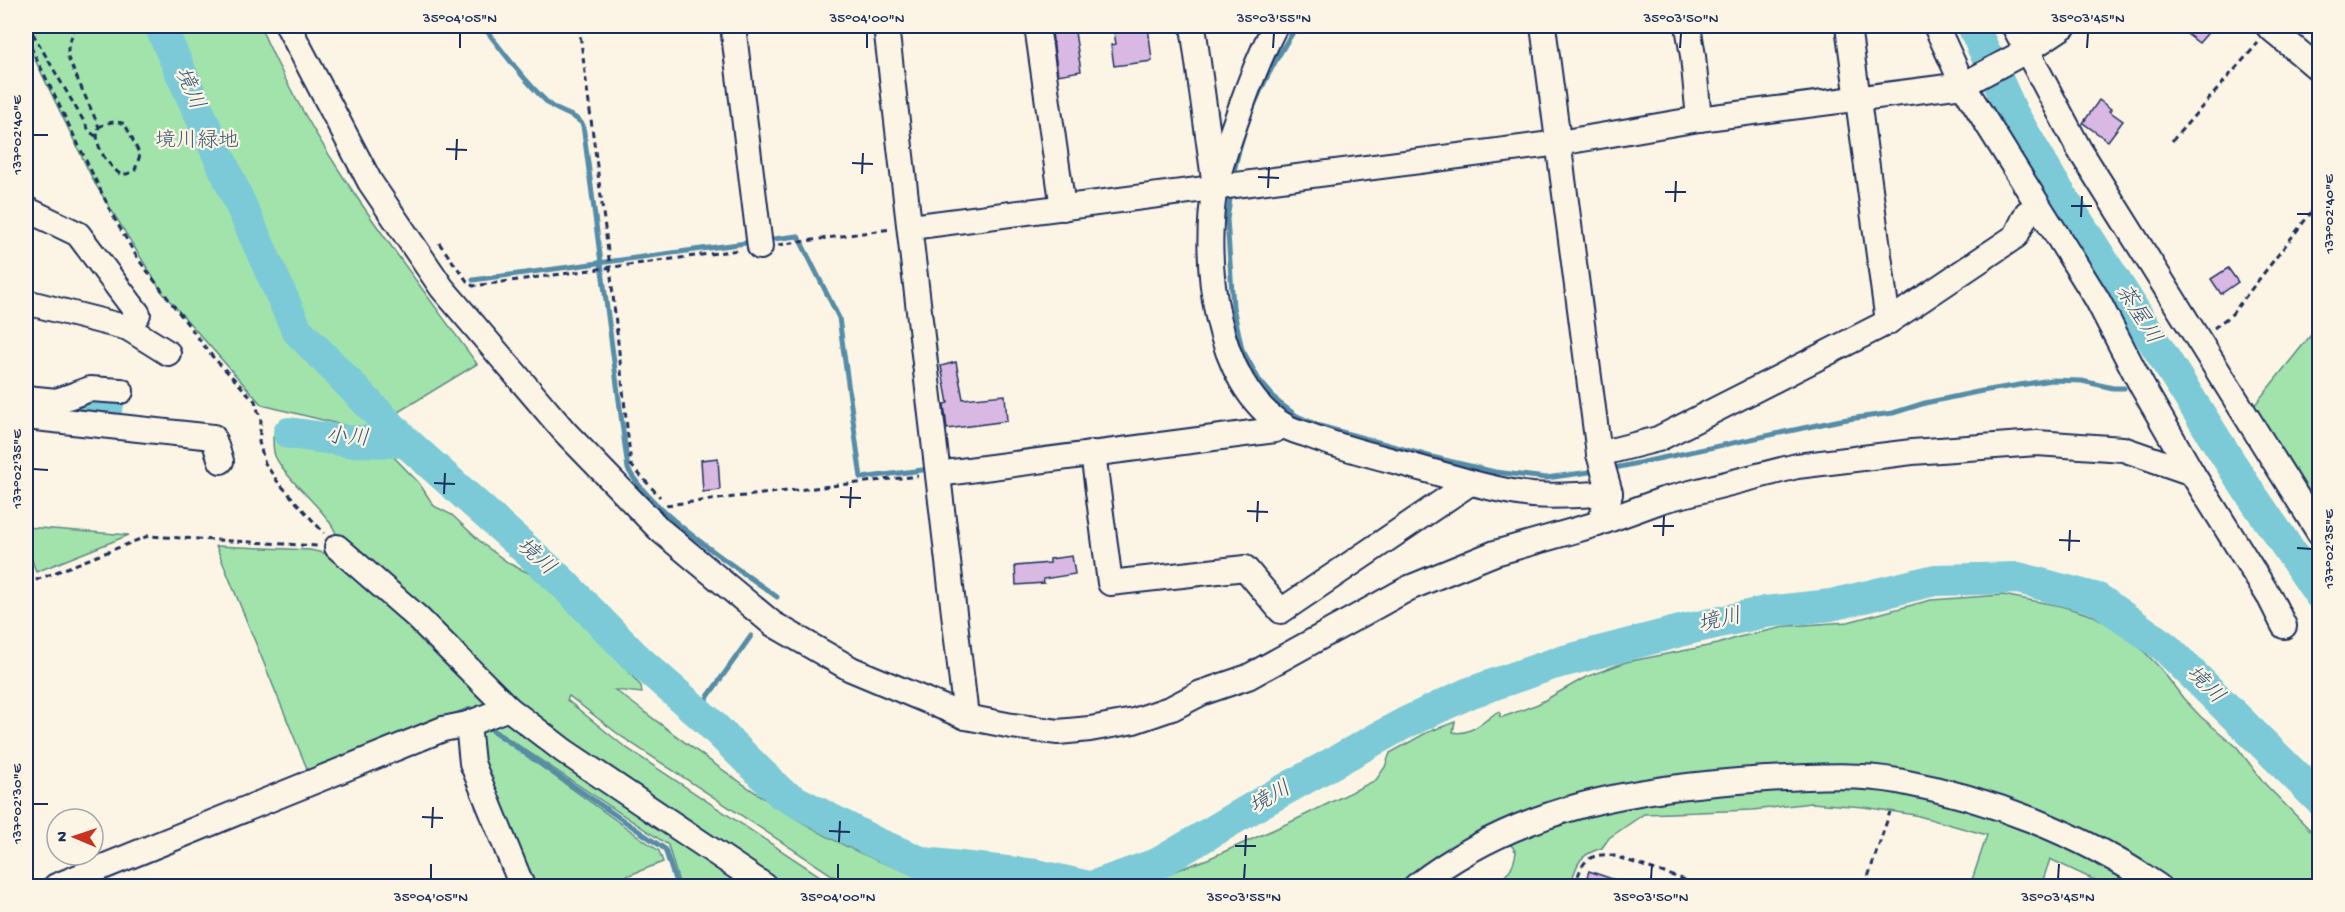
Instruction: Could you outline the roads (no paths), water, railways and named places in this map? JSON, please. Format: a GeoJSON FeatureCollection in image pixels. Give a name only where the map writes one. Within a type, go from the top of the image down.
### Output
{"type":"FeatureCollection","features":[{"type":"Feature","properties":{"kind":"street"},"geometry":{"type":"LineString","coordinates":[[288,26],[370,182],[442,288],[565,432],[660,530],[772,624],[851,669],[966,717],[1058,732],[1090,729],[1134,720],[1172,708],[1201,693],[1248,677],[1409,588],[1495,553],[1582,526],[1597,524],[1663,500],[1797,466],[1912,452],[2037,443],[2123,449],[2192,473]]}},
{"type":"Feature","properties":{"kind":"street"},"geometry":{"type":"LineString","coordinates":[[733,26],[760,247]]}},
{"type":"Feature","properties":{"kind":"street"},"geometry":{"type":"LineString","coordinates":[[886,26],[966,717]]}},
{"type":"Feature","properties":{"kind":"street"},"geometry":{"type":"LineString","coordinates":[[1037,26],[1063,208]]}},
{"type":"Feature","properties":{"kind":"street"},"geometry":{"type":"LineString","coordinates":[[1193,26],[1215,188],[1210,259],[1214,301],[1220,328],[1232,362],[1248,391],[1267,412],[1283,425],[1333,444],[1470,483],[1532,495],[1573,496],[1610,493]]}},
{"type":"Feature","properties":{"kind":"street"},"geometry":{"type":"LineString","coordinates":[[1215,188],[1237,117],[1263,49],[1275,26]]}},
{"type":"Feature","properties":{"kind":"street"},"geometry":{"type":"LineString","coordinates":[[1543,26],[1599,454],[1610,493],[1608,503],[1597,524]]}},
{"type":"Feature","properties":{"kind":"street"},"geometry":{"type":"LineString","coordinates":[[1688,26],[1699,119]]}},
{"type":"Feature","properties":{"kind":"street"},"geometry":{"type":"LineString","coordinates":[[1848,26],[1888,322]]}},
{"type":"Feature","properties":{"kind":"street"},"geometry":{"type":"LineString","coordinates":[[1936,26],[1963,85],[2097,299],[2142,386],[2192,473],[2270,598],[2284,626]]}},
{"type":"Feature","properties":{"kind":"street"},"geometry":{"type":"LineString","coordinates":[[2014,26],[2024,52],[2079,149],[2197,342],[2319,534]]}},
{"type":"Feature","properties":{"kind":"street"},"geometry":{"type":"LineString","coordinates":[[911,227],[1559,143],[1699,119],[1963,85],[2024,52],[2064,26]]}},
{"type":"Feature","properties":{"kind":"street"},"geometry":{"type":"LineString","coordinates":[[2270,27],[2319,70]]}},
{"type":"Feature","properties":{"kind":"street"},"geometry":{"type":"LineString","coordinates":[[26,209],[78,234],[138,314],[128,328]]}},
{"type":"Feature","properties":{"kind":"street"},"geometry":{"type":"LineString","coordinates":[[1599,454],[1658,439],[1888,322],[2016,236],[2027,213]]}},
{"type":"Feature","properties":{"kind":"street"},"geometry":{"type":"LineString","coordinates":[[26,302],[128,328],[168,353]]}},
{"type":"Feature","properties":{"kind":"street"},"geometry":{"type":"LineString","coordinates":[[26,398],[57,401],[90,389],[121,391]]}},
{"type":"Feature","properties":{"kind":"street"},"geometry":{"type":"LineString","coordinates":[[26,417],[213,437],[221,461]]}},
{"type":"Feature","properties":{"kind":"street"},"geometry":{"type":"LineString","coordinates":[[938,474],[1275,430],[1283,425]]}},
{"type":"Feature","properties":{"kind":"street"},"geometry":{"type":"LineString","coordinates":[[1093,453],[1110,583],[1245,568],[1281,611],[1470,483]]}},
{"type":"Feature","properties":{"kind":"street"},"geometry":{"type":"LineString","coordinates":[[337,547],[417,617],[508,708],[564,751],[765,886]]}},
{"type":"Feature","properties":{"kind":"street"},"geometry":{"type":"LineString","coordinates":[[56,886],[443,729],[468,724],[508,708]]}},
{"type":"Feature","properties":{"kind":"street"},"geometry":{"type":"LineString","coordinates":[[468,724],[472,763],[522,886]]}},
{"type":"Feature","properties":{"kind":"street"},"geometry":{"type":"LineString","coordinates":[[1416,886],[1497,836],[1541,817],[1570,808],[1673,787],[1797,778],[1847,777],[1896,781],[1971,799],[2085,845],[2136,871],[2158,886]]}},
{"type":"Feature","properties":{"kind":"waterway","name":"境川"},"geometry":{"type":"LineString","coordinates":[[160,26],[297,330],[406,442],[559,579],[636,658],[708,721],[782,794],[874,842],[923,863],[1037,875],[1085,886]]}},
{"type":"Feature","properties":{"kind":"waterway"},"geometry":{"type":"LineString","coordinates":[[483,26],[522,76],[549,104],[576,118],[583,125],[628,469],[640,487],[675,521],[777,597]]}},
{"type":"Feature","properties":{"kind":"waterway"},"geometry":{"type":"LineString","coordinates":[[1233,178],[1249,118],[1266,80],[1297,26]]}},
{"type":"Feature","properties":{"kind":"waterway","name":"茶屋川"},"geometry":{"type":"LineString","coordinates":[[1973,26],[2013,114],[2052,181],[2246,487],[2320,595]]}},
{"type":"Feature","properties":{"kind":"waterway"},"geometry":{"type":"LineString","coordinates":[[1231,193],[1227,219],[1233,307],[1242,349],[1259,380],[1278,402],[1297,416],[1320,426],[1495,472],[1546,478],[1597,471]]}},
{"type":"Feature","properties":{"kind":"waterway"},"geometry":{"type":"LineString","coordinates":[[765,240],[798,236],[839,318],[861,478],[930,469]]}},
{"type":"Feature","properties":{"kind":"waterway"},"geometry":{"type":"LineString","coordinates":[[473,280],[753,242]]}},
{"type":"Feature","properties":{"kind":"waterway"},"geometry":{"type":"LineString","coordinates":[[2156,370],[2167,362]]}},
{"type":"Feature","properties":{"kind":"waterway"},"geometry":{"type":"LineString","coordinates":[[1610,469],[1841,420],[1893,413],[1925,403],[1982,391],[2051,380],[2082,381],[2113,388],[2124,388]]}},
{"type":"Feature","properties":{"kind":"waterway","name":"小川"},"geometry":{"type":"LineString","coordinates":[[29,411],[69,410],[108,404]]}},
{"type":"Feature","properties":{"kind":"waterway","name":"小川"},"geometry":{"type":"LineString","coordinates":[[289,433],[346,441],[406,442]]}},
{"type":"Feature","properties":{"kind":"waterway","name":"境川"},"geometry":{"type":"LineString","coordinates":[[1094,886],[1159,863],[1264,801],[1405,723],[1469,693],[1553,664],[1684,630],[1765,612],[1831,605],[1935,580],[2018,578],[2098,599],[2165,647],[2320,800]]}},
{"type":"Feature","properties":{"kind":"waterway"},"geometry":{"type":"LineString","coordinates":[[697,712],[751,636]]}},
{"type":"Feature","properties":{"kind":"waterway"},"geometry":{"type":"LineString","coordinates":[[452,716],[471,709],[474,711]]}},
{"type":"Feature","properties":{"kind":"waterway"},"geometry":{"type":"LineString","coordinates":[[493,731],[665,849],[677,886]]}},
{"type":"Feature","properties":{"kind":"waterway"},"geometry":{"type":"LineString","coordinates":[[31,886],[52,878]]}},
{"type":"Feature","properties":{"kind":"park label","name":"境川緑地"},"geometry":{"type":"Point","coordinates":[197,142]}}]}
